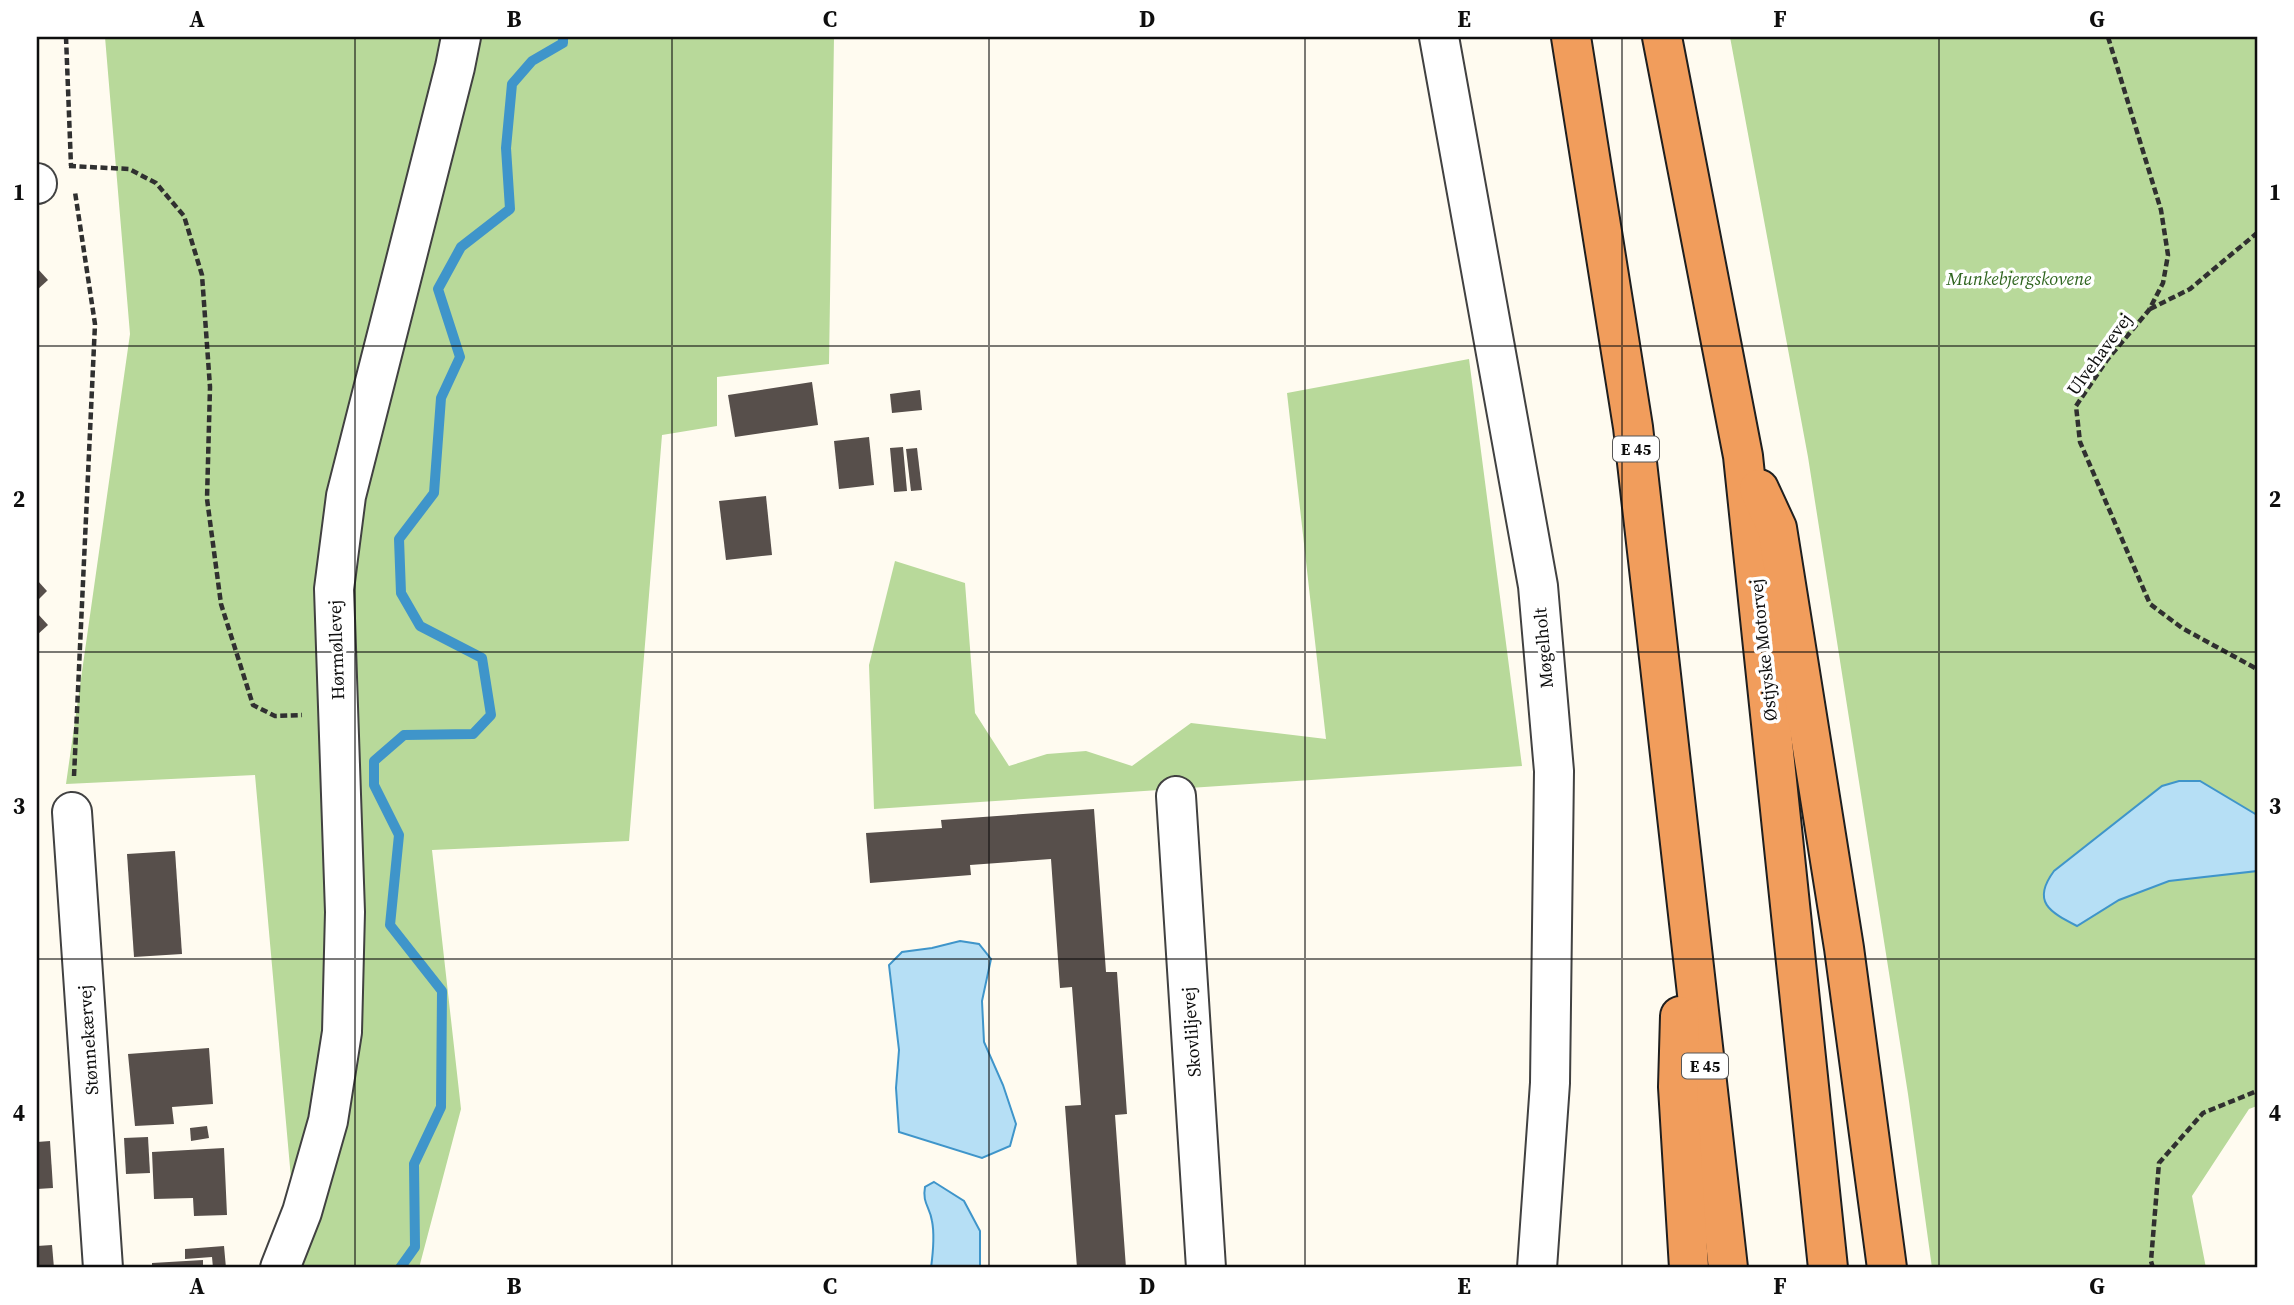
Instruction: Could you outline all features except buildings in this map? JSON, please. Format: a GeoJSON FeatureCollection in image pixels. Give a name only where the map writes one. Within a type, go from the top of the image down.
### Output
{"type":"FeatureCollection","features":[{"type":"Feature","properties":{"kind":"highway","name":"E 45"},"geometry":{"type":"LineString","coordinates":[[1571,37],[1633,427],[1728,1268]]}},
{"type":"Feature","properties":{"kind":"highway","name":"Østjyske Motorvej"},"geometry":{"type":"LineString","coordinates":[[1662,37],[1743,456],[1828,1268]]}},
{"type":"Feature","properties":{"kind":"highway"},"geometry":{"type":"LineString","coordinates":[[1743,456],[1777,528],[1844,948],[1886,1268]]}},
{"type":"Feature","properties":{"kind":"highway"},"geometry":{"type":"LineString","coordinates":[[1683,863],[1678,1087],[1689,1268]]}},
{"type":"Feature","properties":{"kind":"street","name":"Hørmøllevej"},"geometry":{"type":"LineString","coordinates":[[280,1268],[302,1212],[328,1121],[342,1032],[345,912],[334,589],[346,496],[461,37]]}},
{"type":"Feature","properties":{"kind":"street","name":"Møgelholt"},"geometry":{"type":"LineString","coordinates":[[1439,37],[1538,586],[1552,758],[1550,1083],[1537,1268]]}},
{"type":"Feature","properties":{"kind":"street","name":"Skovliljevej"},"geometry":{"type":"LineString","coordinates":[[1176,796],[1206,1268]]}},
{"type":"Feature","properties":{"kind":"street","name":"Stønnekærvej"},"geometry":{"type":"LineString","coordinates":[[72,812],[103,1268]]}},
{"type":"Feature","properties":{"kind":"path"},"geometry":{"type":"LineString","coordinates":[[66,37],[71,165]]}},
{"type":"Feature","properties":{"kind":"path","name":"Ulvehavevej"},"geometry":{"type":"LineString","coordinates":[[2108,37],[2161,211],[2168,255],[2163,283],[2149,310],[2107,360],[2076,406],[2080,442],[2150,604],[2182,628],[2257,669]]}},
{"type":"Feature","properties":{"kind":"path"},"geometry":{"type":"LineString","coordinates":[[49,182],[71,165],[129,169],[156,183],[184,216],[202,275],[209,387],[207,499],[221,604],[253,705],[275,716],[338,714]]}},
{"type":"Feature","properties":{"kind":"path"},"geometry":{"type":"LineString","coordinates":[[72,812],[95,324],[75,191]]}},
{"type":"Feature","properties":{"kind":"path"},"geometry":{"type":"LineString","coordinates":[[2149,310],[2190,289],[2257,233]]}},
{"type":"Feature","properties":{"kind":"path"},"geometry":{"type":"LineString","coordinates":[[2153,1268],[2151,1261],[2159,1163],[2203,1113],[2257,1091]]}},
{"type":"Feature","properties":{"kind":"green space"},"geometry":{"type":"Polygon","coordinates":[[[105,37],[834,37],[829,364],[717,377],[717,426],[662,435],[629,841],[432,850],[461,1109],[419,1268],[299,1268],[255,775],[66,784],[130,334],[105,37]]]}},
{"type":"Feature","properties":{"kind":"green space","name":"Munkebjergskovene"},"geometry":{"type":"Polygon","coordinates":[[[1730,37],[2257,37],[2257,1106],[2249,1109],[2192,1196],[2206,1268],[1932,1268],[1908,1094],[1808,457],[1730,37]]]}},
{"type":"Feature","properties":{"kind":"green space"},"geometry":{"type":"Polygon","coordinates":[[[1469,359],[1522,766],[874,809],[869,665],[895,561],[965,583],[975,713],[1009,766],[1047,754],[1086,751],[1132,766],[1191,723],[1326,739],[1287,393],[1469,359]]]}},
{"type":"Feature","properties":{"kind":"water"},"geometry":{"type":"Polygon","coordinates":[[[2179,781],[2200,781],[2257,815],[2257,871],[2169,881],[2119,900],[2077,926],[2052,911],[2044,898],[2044,891],[2054,871],[2162,786],[2179,781]]]}},
{"type":"Feature","properties":{"kind":"water"},"geometry":{"type":"Polygon","coordinates":[[[960,941],[979,944],[991,959],[982,1001],[984,1042],[1016,1124],[1010,1146],[982,1158],[899,1132],[896,1088],[899,1050],[889,965],[902,952],[960,941]]]}},
{"type":"Feature","properties":{"kind":"water"},"geometry":{"type":"Polygon","coordinates":[[[934,1182],[964,1201],[980,1231],[980,1268],[931,1268],[933,1227],[924,1192],[925,1187],[934,1182]]]}},
{"type":"Feature","properties":{"kind":"waterway"},"geometry":{"type":"LineString","coordinates":[[400,1268],[415,1247],[414,1164],[441,1107],[442,991],[390,925],[399,835],[374,785],[374,761],[404,735],[473,734],[491,715],[482,658],[420,626],[401,593],[399,539],[434,493],[441,398],[460,357],[438,289],[461,247],[510,209],[506,148],[512,84],[532,61],[563,43],[563,37]]}}]}
